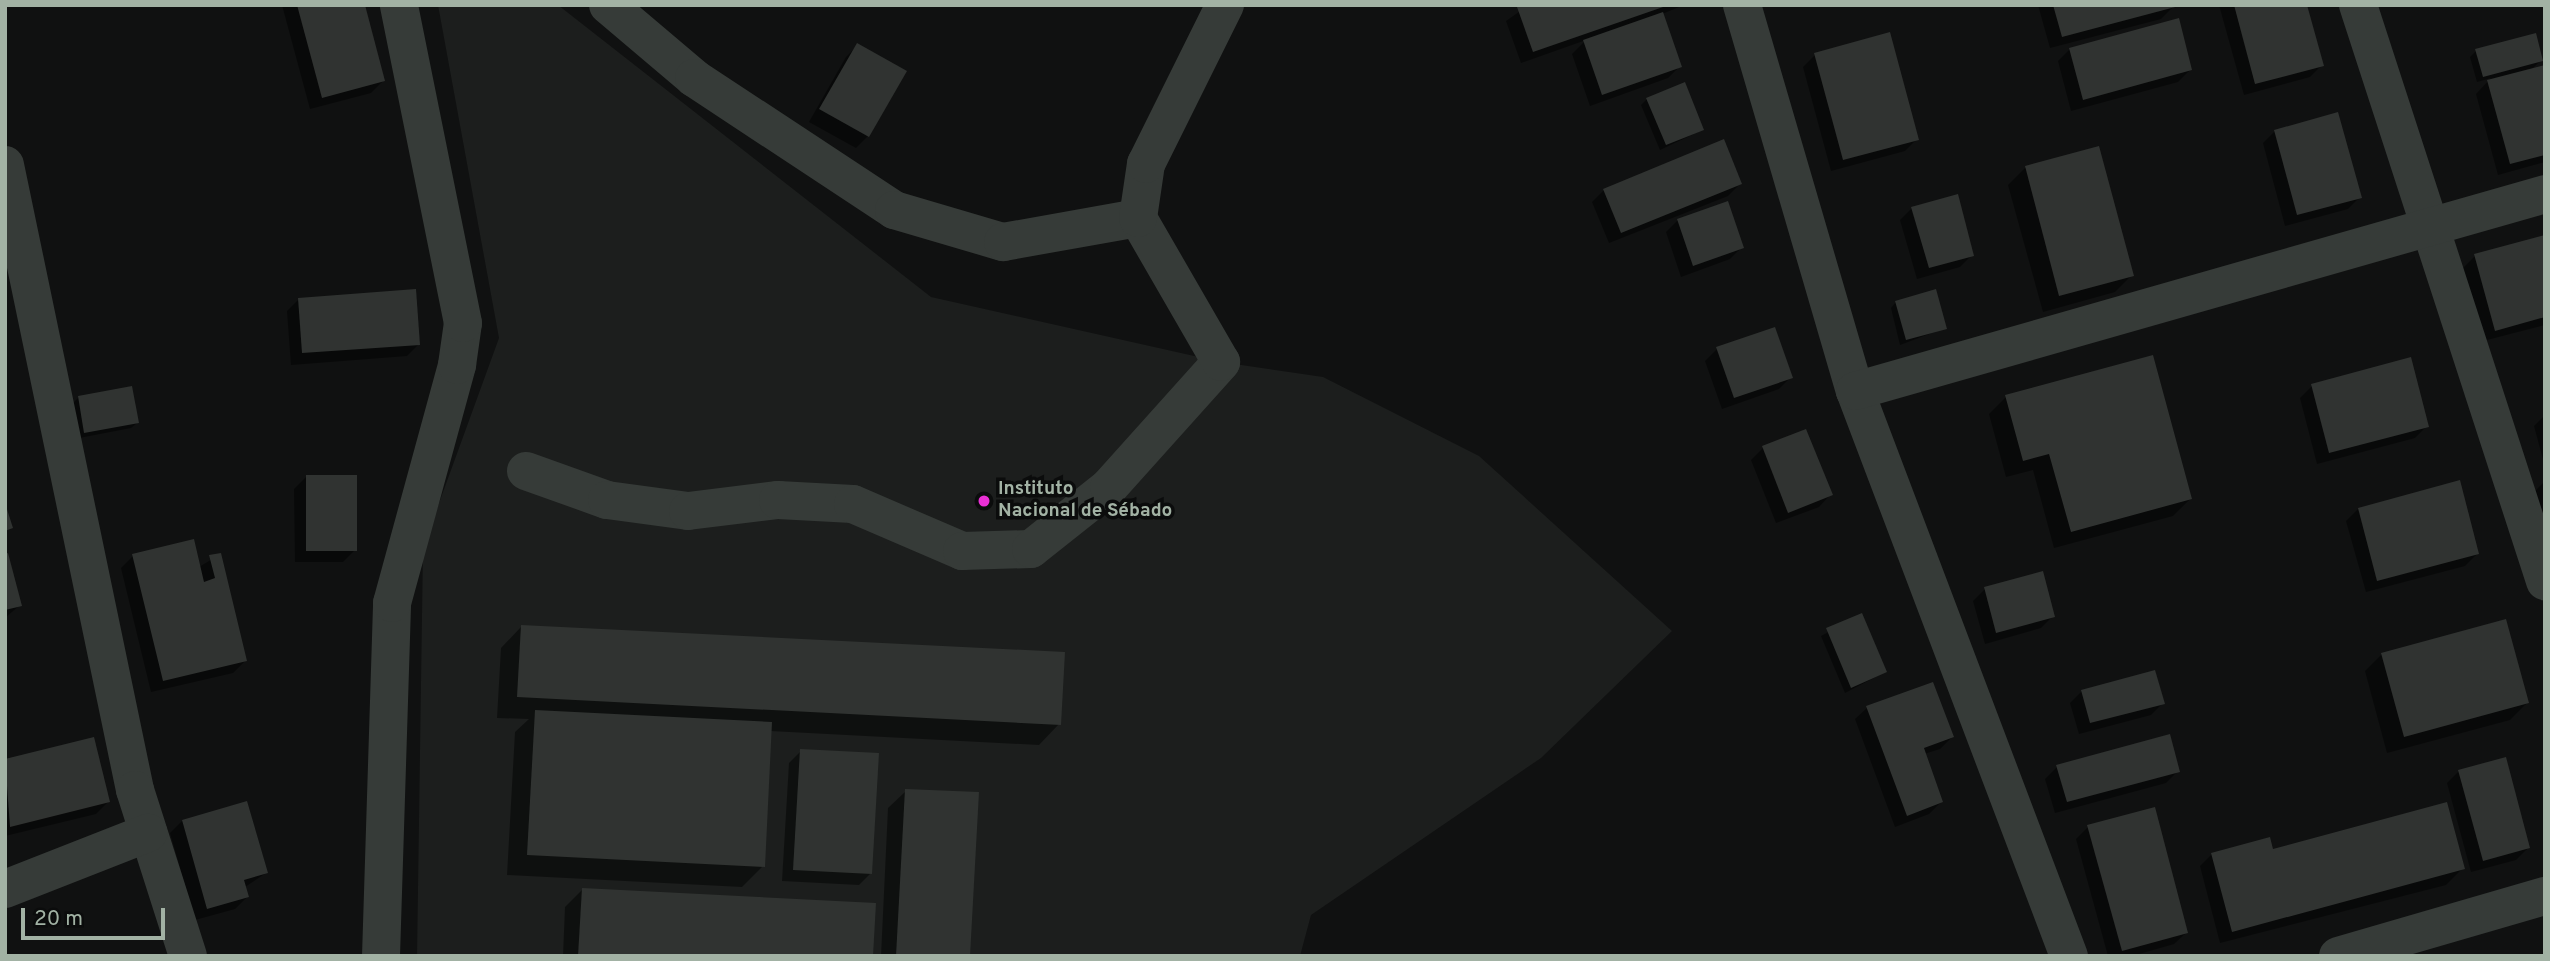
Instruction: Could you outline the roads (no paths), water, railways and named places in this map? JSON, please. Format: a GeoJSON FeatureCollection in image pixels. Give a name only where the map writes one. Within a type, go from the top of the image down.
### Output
{"type":"FeatureCollection","features":[{"type":"Feature","properties":{"kind":"street"},"geometry":{"type":"LineString","coordinates":[[381,956],[391,603],[457,365],[463,323],[399,5]]}},
{"type":"Feature","properties":{"kind":"street"},"geometry":{"type":"LineString","coordinates":[[608,5],[694,78],[894,210],[1003,242],[1138,218]]}},
{"type":"Feature","properties":{"kind":"street"},"geometry":{"type":"LineString","coordinates":[[526,471],[607,500],[688,511],[778,500],[853,505],[962,551],[1031,549],[1109,487],[1221,362],[1138,218],[1146,164],[1225,5]]}},
{"type":"Feature","properties":{"kind":"street"},"geometry":{"type":"LineString","coordinates":[[1742,5],[1855,391],[2069,956]]}},
{"type":"Feature","properties":{"kind":"street"},"geometry":{"type":"LineString","coordinates":[[2358,5],[2427,228],[2545,581]]}},
{"type":"Feature","properties":{"kind":"street"},"geometry":{"type":"LineString","coordinates":[[5,165],[135,790],[187,956]]}},
{"type":"Feature","properties":{"kind":"street"},"geometry":{"type":"LineString","coordinates":[[1855,391],[2545,194]]}},
{"type":"Feature","properties":{"kind":"street"},"geometry":{"type":"LineString","coordinates":[[5,889],[148,833]]}},
{"type":"Feature","properties":{"kind":"street"},"geometry":{"type":"LineString","coordinates":[[2337,956],[2545,896]]}},
{"type":"Feature","properties":{"kind":"place","name":"Instituto Nacional de Sébado"},"geometry":{"type":"Point","coordinates":[984,501]}}]}
